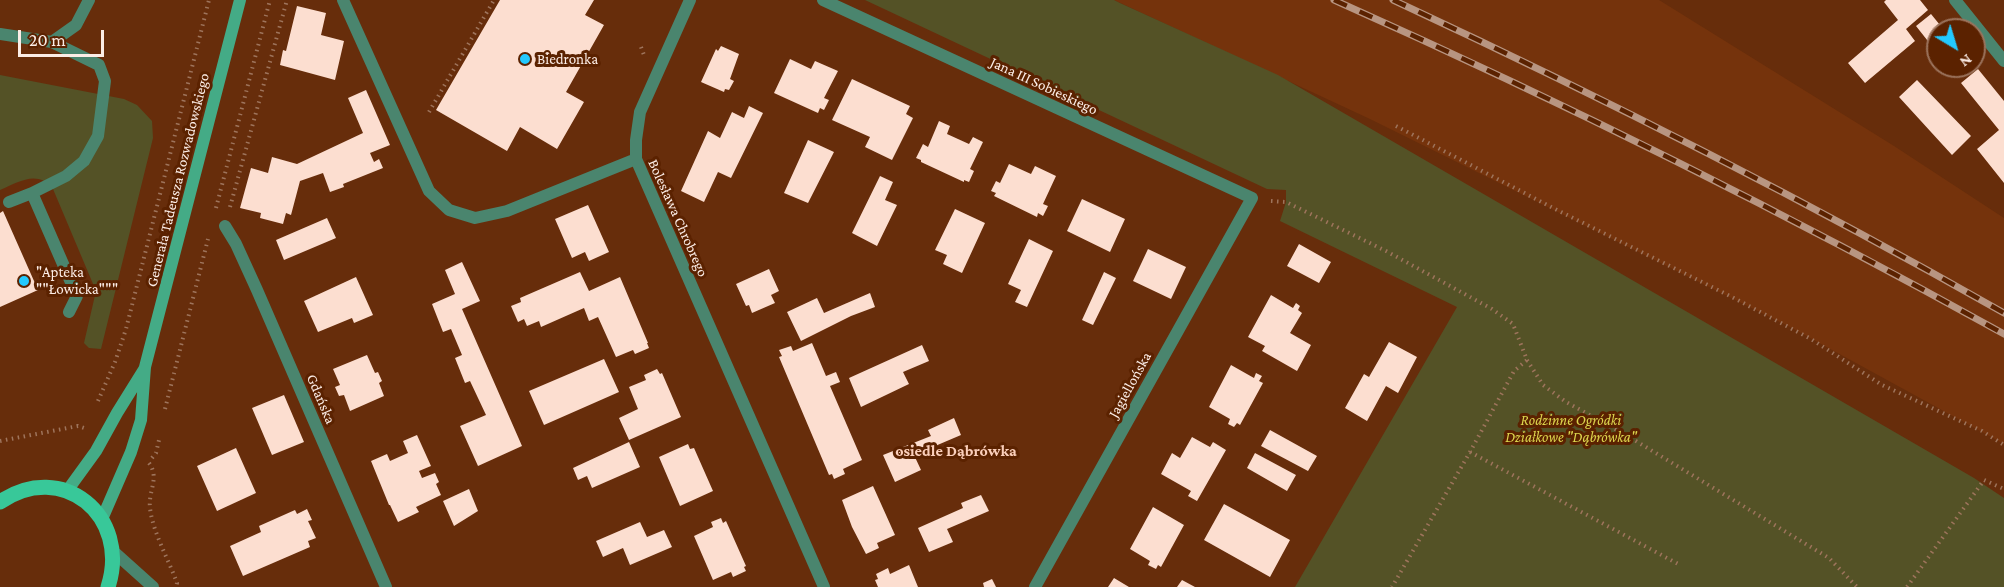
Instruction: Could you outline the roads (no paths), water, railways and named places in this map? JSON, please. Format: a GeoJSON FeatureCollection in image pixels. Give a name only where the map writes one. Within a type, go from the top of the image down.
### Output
{"type":"FeatureCollection","features":[{"type":"Feature","properties":{"kind":"main road"},"geometry":{"type":"LineString","coordinates":[[0,501],[33,488],[50,488],[67,491],[87,502],[102,519],[110,535],[114,552],[113,570],[108,587]]}},
{"type":"Feature","properties":{"kind":"street"},"geometry":{"type":"LineString","coordinates":[[52,42],[76,25],[89,0]]}},
{"type":"Feature","properties":{"kind":"street","name":"Generała Tadeusza Rozwadowskiego"},"geometry":{"type":"LineString","coordinates":[[102,519],[131,452],[141,420],[146,367],[240,0]]}},
{"type":"Feature","properties":{"kind":"street","name":"Bolesława Chrobrego"},"geometry":{"type":"LineString","coordinates":[[343,0],[429,190],[449,210],[475,218],[507,211],[636,159],[824,587]]}},
{"type":"Feature","properties":{"kind":"street"},"geometry":{"type":"LineString","coordinates":[[636,159],[640,112],[690,0]]}},
{"type":"Feature","properties":{"kind":"street","name":"Jana III Sobieskiego"},"geometry":{"type":"LineString","coordinates":[[823,0],[1252,198]]}},
{"type":"Feature","properties":{"kind":"street"},"geometry":{"type":"LineString","coordinates":[[1955,0],[2004,61]]}},
{"type":"Feature","properties":{"kind":"street"},"geometry":{"type":"LineString","coordinates":[[0,34],[52,42],[99,64],[105,81],[98,136],[84,160],[66,176],[9,202]]}},
{"type":"Feature","properties":{"kind":"street"},"geometry":{"type":"LineString","coordinates":[[32,193],[77,296],[69,312]]}},
{"type":"Feature","properties":{"kind":"street","name":"Jagiellońska"},"geometry":{"type":"LineString","coordinates":[[1035,587],[1252,198]]}},
{"type":"Feature","properties":{"kind":"street","name":"Gdańska"},"geometry":{"type":"LineString","coordinates":[[225,226],[257,290],[386,587]]}},
{"type":"Feature","properties":{"kind":"street","name":"Generała Tadeusza Rozwadowskiego"},"geometry":{"type":"LineString","coordinates":[[67,491],[96,451],[146,367]]}},
{"type":"Feature","properties":{"kind":"street"},"geometry":{"type":"LineString","coordinates":[[114,552],[153,587]]}},
{"type":"Feature","properties":{"kind":"railway"},"geometry":{"type":"LineString","coordinates":[[1334,0],[1505,78],[1673,160],[1840,245],[2004,334]]}},
{"type":"Feature","properties":{"kind":"railway"},"geometry":{"type":"LineString","coordinates":[[1393,0],[1702,150],[2004,313]]}},
{"type":"Feature","properties":{"kind":"place","name":"Biedronka"},"geometry":{"type":"Point","coordinates":[525,59]}},
{"type":"Feature","properties":{"kind":"place","name":"\"Apteka \"\"Łowicka\"\"\""},"geometry":{"type":"Point","coordinates":[24,281]}},
{"type":"Feature","properties":{"kind":"district","name":"osiedle Dąbrówka"},"geometry":{"type":"Point","coordinates":[956,451]}},
{"type":"Feature","properties":{"kind":"park label","name":"Rodzinne Ogródki Działkowe \"Dąbrówka\""},"geometry":{"type":"Point","coordinates":[1571,428]}}]}
